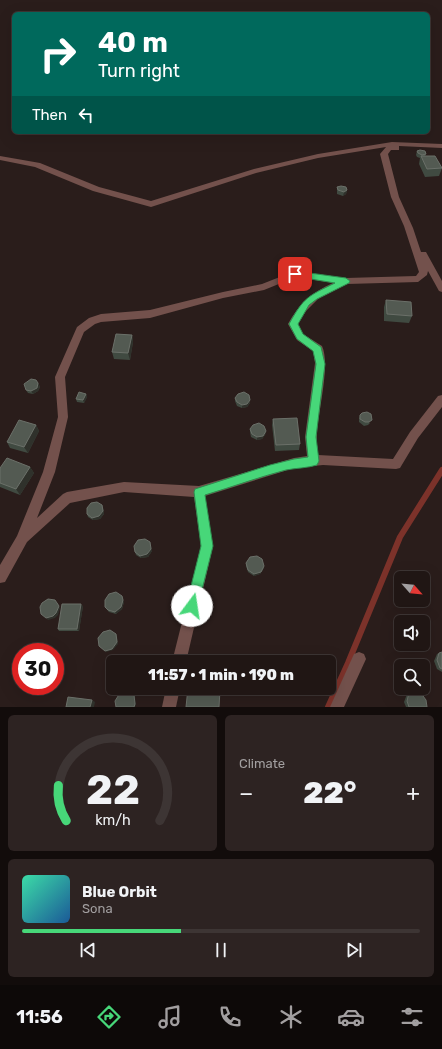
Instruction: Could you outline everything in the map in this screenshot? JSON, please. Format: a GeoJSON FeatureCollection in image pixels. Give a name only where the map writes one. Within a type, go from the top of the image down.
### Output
{"type":"FeatureCollection","features":[{"type":"Feature","properties":{"kind":"street"},"geometry":{"type":"LineString","coordinates":[[0,158],[37,165],[96,189],[152,204],[254,171],[318,156],[392,144],[442,146]]}},
{"type":"Feature","properties":{"kind":"street"},"geometry":{"type":"LineString","coordinates":[[410,145],[389,148],[384,154],[390,166],[390,177],[396,200],[442,289]]}},
{"type":"Feature","properties":{"kind":"street"},"geometry":{"type":"LineString","coordinates":[[0,578],[22,540],[49,472],[63,417],[60,378],[80,330],[101,318],[150,314],[223,295],[264,287],[295,274],[346,281],[418,279],[424,273],[407,223]]}},
{"type":"Feature","properties":{"kind":"street"},"geometry":{"type":"LineString","coordinates":[[314,461],[311,437],[320,364],[318,349],[300,337],[293,324],[298,314],[310,300],[326,290],[346,281]]}},
{"type":"Feature","properties":{"kind":"street"},"geometry":{"type":"LineString","coordinates":[[22,540],[67,498],[124,487],[199,492],[294,463],[322,460],[396,464],[414,435],[442,399]]}},
{"type":"Feature","properties":{"kind":"street"},"geometry":{"type":"LineString","coordinates":[[181,655],[207,546],[199,492]]}},
{"type":"Feature","properties":{"kind":"street"},"geometry":{"type":"LineString","coordinates":[[336,707],[359,659]]}},
{"type":"Feature","properties":{"kind":"street"},"geometry":{"type":"LineString","coordinates":[[169,707],[172,695]]}},
{"type":"Feature","properties":{"kind":"building"},"geometry":{"type":"Polygon","coordinates":[[[417,151],[425,151],[426,154],[422,155],[418,153],[417,151]]]}},
{"type":"Feature","properties":{"kind":"building"},"geometry":{"type":"Polygon","coordinates":[[[421,156],[435,156],[442,168],[427,169],[421,156]]]}},
{"type":"Feature","properties":{"kind":"building"},"geometry":{"type":"Polygon","coordinates":[[[337,187],[346,187],[347,190],[344,192],[338,190],[337,187]]]}},
{"type":"Feature","properties":{"kind":"building"},"geometry":{"type":"Polygon","coordinates":[[[386,300],[411,302],[412,316],[387,314],[386,300]]]}},
{"type":"Feature","properties":{"kind":"building"},"geometry":{"type":"Polygon","coordinates":[[[116,334],[132,335],[128,353],[112,352],[116,334]]]}},
{"type":"Feature","properties":{"kind":"building"},"geometry":{"type":"Polygon","coordinates":[[[31,379],[36,380],[38,383],[37,388],[31,391],[26,390],[24,384],[31,379]]]}},
{"type":"Feature","properties":{"kind":"building"},"geometry":{"type":"Polygon","coordinates":[[[79,392],[86,394],[83,400],[76,399],[79,392]]]}},
{"type":"Feature","properties":{"kind":"building"},"geometry":{"type":"Polygon","coordinates":[[[244,392],[249,395],[250,400],[247,404],[242,405],[237,402],[235,398],[238,394],[244,392]]]}},
{"type":"Feature","properties":{"kind":"building"},"geometry":{"type":"Polygon","coordinates":[[[367,412],[371,414],[372,420],[365,422],[360,419],[360,415],[367,412]]]}},
{"type":"Feature","properties":{"kind":"building"},"geometry":{"type":"Polygon","coordinates":[[[297,418],[300,444],[276,445],[273,419],[297,418]]]}},
{"type":"Feature","properties":{"kind":"building"},"geometry":{"type":"Polygon","coordinates":[[[19,420],[36,425],[24,447],[7,442],[19,420]]]}},
{"type":"Feature","properties":{"kind":"building"},"geometry":{"type":"Polygon","coordinates":[[[259,423],[264,426],[266,431],[263,436],[257,437],[252,434],[250,429],[253,425],[259,423]]]}},
{"type":"Feature","properties":{"kind":"building"},"geometry":{"type":"Polygon","coordinates":[[[7,458],[30,467],[16,489],[0,483],[0,468],[7,458]]]}},
{"type":"Feature","properties":{"kind":"building"},"geometry":{"type":"Polygon","coordinates":[[[97,502],[102,505],[103,511],[99,516],[92,518],[87,514],[87,508],[91,503],[97,502]]]}},
{"type":"Feature","properties":{"kind":"building"},"geometry":{"type":"Polygon","coordinates":[[[145,539],[150,542],[151,549],[147,554],[140,556],[135,552],[134,546],[138,540],[145,539]]]}},
{"type":"Feature","properties":{"kind":"building"},"geometry":{"type":"Polygon","coordinates":[[[257,556],[262,559],[264,566],[261,572],[254,574],[248,570],[246,563],[250,557],[257,556]]]}},
{"type":"Feature","properties":{"kind":"building"},"geometry":{"type":"Polygon","coordinates":[[[116,592],[122,596],[123,600],[121,607],[115,612],[108,610],[105,607],[105,600],[109,594],[116,592]]]}},
{"type":"Feature","properties":{"kind":"building"},"geometry":{"type":"Polygon","coordinates":[[[48,599],[55,600],[59,606],[53,616],[46,618],[41,614],[40,607],[42,603],[48,599]]]}},
{"type":"Feature","properties":{"kind":"building"},"geometry":{"type":"Polygon","coordinates":[[[62,604],[81,604],[77,629],[58,629],[62,604]]]}},
{"type":"Feature","properties":{"kind":"building"},"geometry":{"type":"Polygon","coordinates":[[[110,630],[116,634],[117,642],[112,649],[105,651],[99,646],[98,638],[103,632],[110,630]]]}},
{"type":"Feature","properties":{"kind":"building"},"geometry":{"type":"Polygon","coordinates":[[[442,652],[442,669],[440,668],[437,660],[439,653],[442,652]]]}},
{"type":"Feature","properties":{"kind":"building"},"geometry":{"type":"Polygon","coordinates":[[[119,695],[134,695],[135,704],[134,707],[116,707],[115,701],[119,695]]]}},
{"type":"Feature","properties":{"kind":"building"},"geometry":{"type":"Polygon","coordinates":[[[187,695],[220,695],[219,707],[186,707],[187,695]]]}},
{"type":"Feature","properties":{"kind":"building"},"geometry":{"type":"Polygon","coordinates":[[[408,695],[422,695],[426,700],[427,707],[409,707],[407,701],[408,695]]]}},
{"type":"Feature","properties":{"kind":"building"},"geometry":{"type":"Polygon","coordinates":[[[68,697],[92,700],[90,707],[66,707],[68,697]]]}},
{"type":"Feature","properties":{"kind":"waterway"},"geometry":{"type":"LineString","coordinates":[[328,707],[348,663],[400,537],[442,470]]}},
{"type":"Feature","properties":{"kind":"route"},"geometry":{"type":"LineString","coordinates":[[192,606],[207,546],[199,492],[294,463],[314,461],[311,437],[320,364],[318,349],[300,337],[293,324],[306,303],[326,290],[346,281],[295,274]]}}]}
